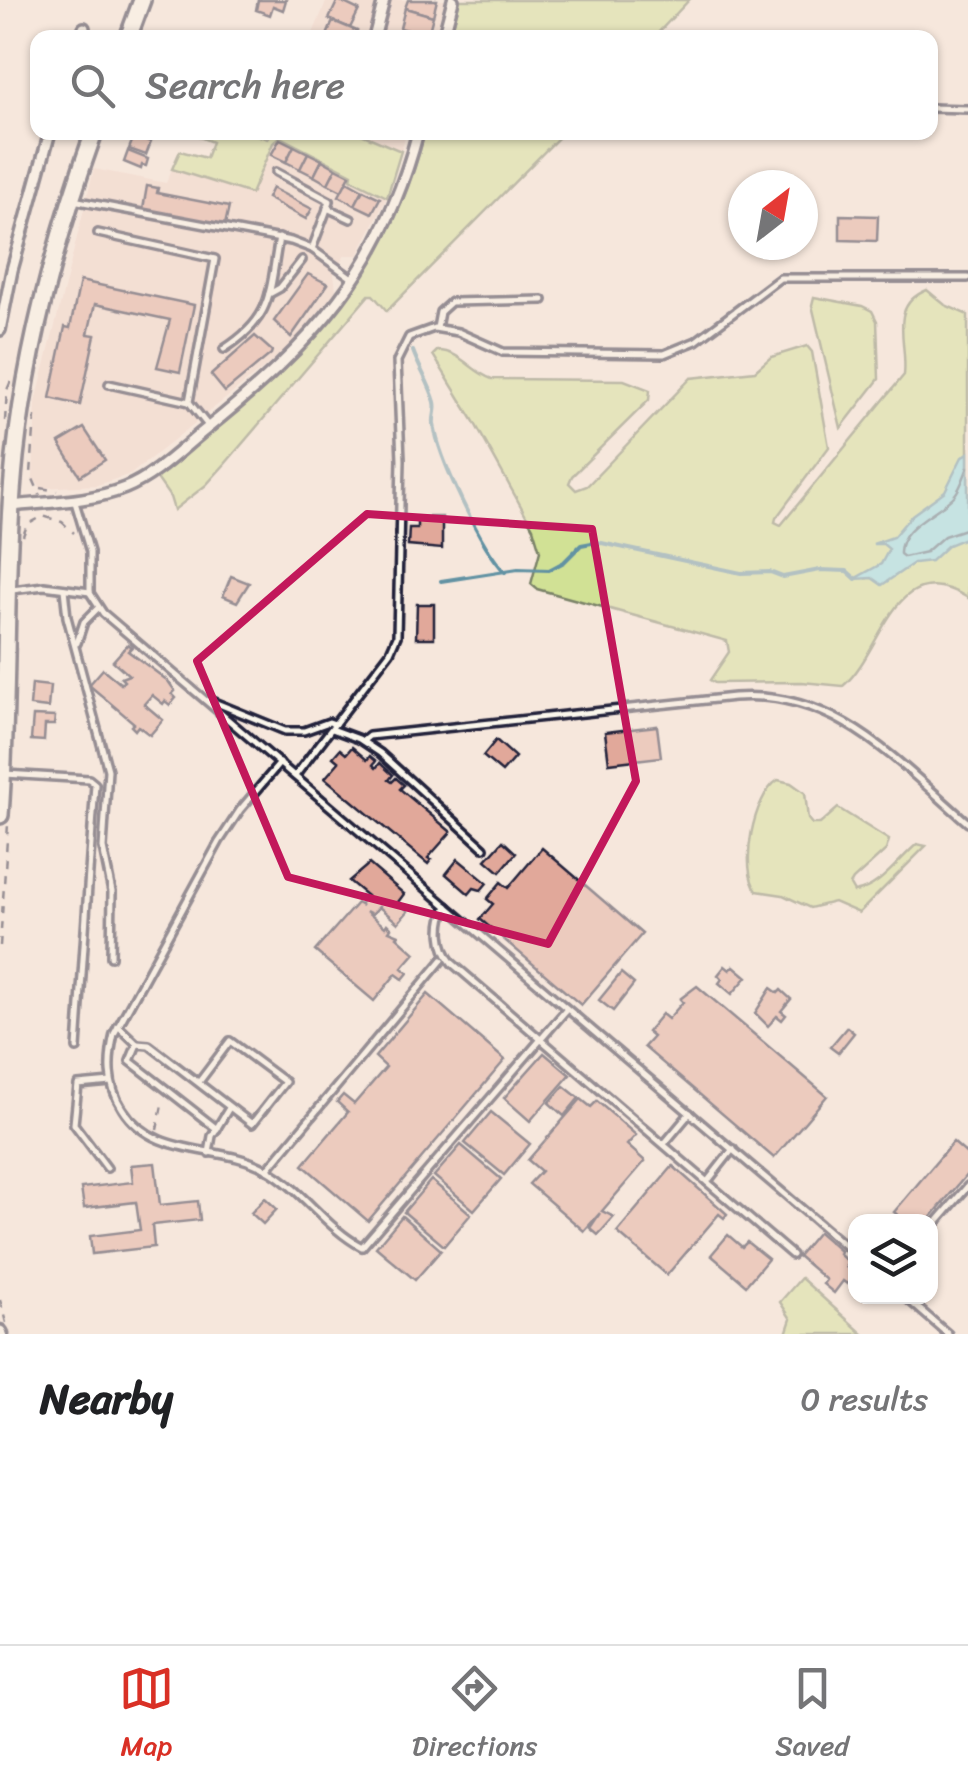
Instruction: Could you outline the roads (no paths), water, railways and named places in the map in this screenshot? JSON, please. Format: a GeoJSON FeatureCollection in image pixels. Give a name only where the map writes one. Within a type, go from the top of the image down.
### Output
{"type":"FeatureCollection","features":[{"type":"Feature","properties":{"kind":"main road"},"geometry":{"type":"LineString","coordinates":[[131,30],[142,0]]}},
{"type":"Feature","properties":{"kind":"main road"},"geometry":{"type":"LineString","coordinates":[[0,815],[9,590],[6,506],[34,336],[70,200],[91,140]]}},
{"type":"Feature","properties":{"kind":"street"},"geometry":{"type":"LineString","coordinates":[[376,30],[384,0]]}},
{"type":"Feature","properties":{"kind":"street"},"geometry":{"type":"LineString","coordinates":[[445,30],[453,0]]}},
{"type":"Feature","properties":{"kind":"street"},"geometry":{"type":"LineString","coordinates":[[0,330],[12,270],[48,140]]}},
{"type":"Feature","properties":{"kind":"street"},"geometry":{"type":"LineString","coordinates":[[6,506],[112,492],[136,483],[209,427],[299,348],[354,279],[392,214],[416,140]]}},
{"type":"Feature","properties":{"kind":"lane"},"geometry":{"type":"LineString","coordinates":[[938,108],[968,109]]}},
{"type":"Feature","properties":{"kind":"lane"},"geometry":{"type":"LineString","coordinates":[[276,172],[330,200],[312,248]]}},
{"type":"Feature","properties":{"kind":"lane"},"geometry":{"type":"LineString","coordinates":[[70,200],[278,238],[312,248],[354,279]]}},
{"type":"Feature","properties":{"kind":"lane"},"geometry":{"type":"LineString","coordinates":[[327,208],[351,218]]}},
{"type":"Feature","properties":{"kind":"lane"},"geometry":{"type":"LineString","coordinates":[[98,234],[215,259],[189,402]]}},
{"type":"Feature","properties":{"kind":"lane"},"geometry":{"type":"LineString","coordinates":[[224,349],[254,326],[265,310],[278,238]]}},
{"type":"Feature","properties":{"kind":"lane"},"geometry":{"type":"LineString","coordinates":[[269,294],[280,288],[302,260]]}},
{"type":"Feature","properties":{"kind":"lane"},"geometry":{"type":"LineString","coordinates":[[295,776],[396,640],[402,460],[397,361],[402,346],[412,335],[438,328],[458,332],[503,352],[664,354],[696,341],[780,278],[968,278]]}},
{"type":"Feature","properties":{"kind":"lane"},"geometry":{"type":"LineString","coordinates":[[438,328],[440,312],[451,302],[543,300]]}},
{"type":"Feature","properties":{"kind":"lane"},"geometry":{"type":"LineString","coordinates":[[109,384],[189,402],[209,427]]}},
{"type":"Feature","properties":{"kind":"lane"},"geometry":{"type":"LineString","coordinates":[[74,498],[91,554],[90,592],[98,608],[848,1248]]}},
{"type":"Feature","properties":{"kind":"lane"},"geometry":{"type":"LineString","coordinates":[[9,590],[44,586],[90,592]]}},
{"type":"Feature","properties":{"kind":"lane"},"geometry":{"type":"LineString","coordinates":[[64,590],[66,614],[108,770],[103,848],[112,892],[111,957]]}},
{"type":"Feature","properties":{"kind":"lane"},"geometry":{"type":"LineString","coordinates":[[77,650],[82,625],[98,608]]}},
{"type":"Feature","properties":{"kind":"lane"},"geometry":{"type":"LineString","coordinates":[[197,694],[281,730],[297,732],[328,722],[362,741],[405,774],[484,848]]}},
{"type":"Feature","properties":{"kind":"lane"},"geometry":{"type":"LineString","coordinates":[[362,741],[370,736],[734,697],[772,697],[812,706],[851,724],[968,823]]}},
{"type":"Feature","properties":{"kind":"lane"},"geometry":{"type":"LineString","coordinates":[[280,764],[240,810],[219,842],[118,1026],[110,1052],[111,1082],[123,1110],[140,1129],[154,1138],[267,1170],[356,1244],[364,1246],[567,1009]]}},
{"type":"Feature","properties":{"kind":"lane"},"geometry":{"type":"LineString","coordinates":[[3,774],[88,778],[95,784],[77,1048]]}},
{"type":"Feature","properties":{"kind":"lane"},"geometry":{"type":"LineString","coordinates":[[447,906],[441,942],[446,956],[792,1255]]}},
{"type":"Feature","properties":{"kind":"lane"},"geometry":{"type":"LineString","coordinates":[[267,1170],[442,960]]}},
{"type":"Feature","properties":{"kind":"lane"},"geometry":{"type":"LineString","coordinates":[[118,1026],[252,1124],[285,1082],[230,1040],[198,1082]]}},
{"type":"Feature","properties":{"kind":"lane"},"geometry":{"type":"LineString","coordinates":[[138,1044],[130,1061],[217,1129]]}},
{"type":"Feature","properties":{"kind":"lane"},"geometry":{"type":"LineString","coordinates":[[107,1168],[74,1124],[78,1086],[111,1082]]}},
{"type":"Feature","properties":{"kind":"lane"},"geometry":{"type":"LineString","coordinates":[[210,1153],[229,1108]]}},
{"type":"Feature","properties":{"kind":"lane"},"geometry":{"type":"LineString","coordinates":[[664,1144],[690,1113]]}},
{"type":"Feature","properties":{"kind":"lane"},"geometry":{"type":"LineString","coordinates":[[707,1182],[733,1149]]}},
{"type":"Feature","properties":{"kind":"lane"},"geometry":{"type":"LineString","coordinates":[[938,1221],[968,1186]]}},
{"type":"Feature","properties":{"kind":"lane"},"geometry":{"type":"LineString","coordinates":[[913,1304],[948,1334]]}},
{"type":"Feature","properties":{"kind":"water"},"geometry":{"type":"Polygon","coordinates":[[[968,453],[968,537],[948,545],[931,561],[914,563],[882,585],[872,578],[854,579],[881,564],[889,549],[873,544],[893,537],[912,515],[945,491],[962,457],[968,453]]]}},
{"type":"Feature","properties":{"kind":"waterway"},"geometry":{"type":"LineString","coordinates":[[413,351],[435,402],[437,439],[452,479],[473,524],[505,572]]}},
{"type":"Feature","properties":{"kind":"waterway"},"geometry":{"type":"LineString","coordinates":[[441,581],[518,569],[549,570],[581,545],[597,542],[741,573],[770,572],[783,577],[820,570],[847,571],[856,579]]}}]}
